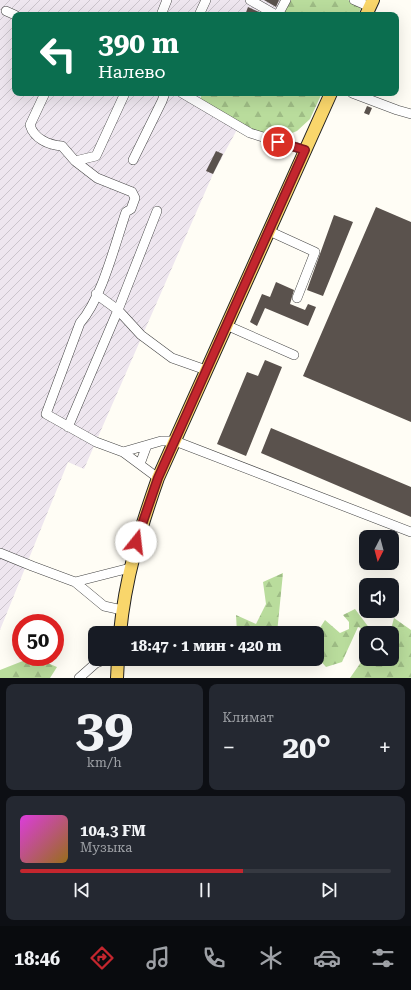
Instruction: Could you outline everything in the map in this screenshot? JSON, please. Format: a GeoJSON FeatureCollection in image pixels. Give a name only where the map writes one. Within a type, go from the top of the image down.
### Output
{"type":"FeatureCollection","features":[{"type":"Feature","properties":{"kind":"main road"},"geometry":{"type":"LineString","coordinates":[[121,626],[130,568],[140,529],[158,478],[330,96]]}},
{"type":"Feature","properties":{"kind":"main road"},"geometry":{"type":"LineString","coordinates":[[117,678],[118,666]]}},
{"type":"Feature","properties":{"kind":"street"},"geometry":{"type":"LineString","coordinates":[[162,12],[168,0]]}},
{"type":"Feature","properties":{"kind":"street"},"geometry":{"type":"LineString","coordinates":[[200,12],[206,0]]}},
{"type":"Feature","properties":{"kind":"street"},"geometry":{"type":"LineString","coordinates":[[250,0],[272,12]]}},
{"type":"Feature","properties":{"kind":"street"},"geometry":{"type":"LineString","coordinates":[[279,12],[286,0]]}},
{"type":"Feature","properties":{"kind":"street"},"geometry":{"type":"LineString","coordinates":[[354,0],[369,7]]}},
{"type":"Feature","properties":{"kind":"street"},"geometry":{"type":"LineString","coordinates":[[6,11],[12,14]]}},
{"type":"Feature","properties":{"kind":"street"},"geometry":{"type":"LineString","coordinates":[[44,96],[30,125],[31,129],[39,138],[51,145],[62,146],[75,161],[97,178],[132,192],[135,198],[131,209],[126,212],[87,315],[80,323],[46,414],[96,442],[122,452],[158,478]]}},
{"type":"Feature","properties":{"kind":"street"},"geometry":{"type":"LineString","coordinates":[[75,161],[96,156],[124,96]]}},
{"type":"Feature","properties":{"kind":"street"},"geometry":{"type":"LineString","coordinates":[[133,160],[164,96]]}},
{"type":"Feature","properties":{"kind":"street"},"geometry":{"type":"LineString","coordinates":[[187,96],[250,133],[305,150]]}},
{"type":"Feature","properties":{"kind":"street"},"geometry":{"type":"LineString","coordinates":[[360,96],[411,114]]}},
{"type":"Feature","properties":{"kind":"street"},"geometry":{"type":"LineString","coordinates":[[68,427],[118,310],[157,211]]}},
{"type":"Feature","properties":{"kind":"street"},"geometry":{"type":"LineString","coordinates":[[269,231],[315,252],[297,298]]}},
{"type":"Feature","properties":{"kind":"street"},"geometry":{"type":"LineString","coordinates":[[96,294],[118,310],[142,335],[172,358],[206,370]]}},
{"type":"Feature","properties":{"kind":"street"},"geometry":{"type":"LineString","coordinates":[[226,325],[294,355]]}},
{"type":"Feature","properties":{"kind":"street"},"geometry":{"type":"LineString","coordinates":[[122,452],[162,441],[175,441],[411,532]]}},
{"type":"Feature","properties":{"kind":"street"},"geometry":{"type":"LineString","coordinates":[[140,464],[147,445]]}},
{"type":"Feature","properties":{"kind":"street"},"geometry":{"type":"LineString","coordinates":[[0,553],[75,582],[104,606],[122,610]]}},
{"type":"Feature","properties":{"kind":"street"},"geometry":{"type":"LineString","coordinates":[[75,582],[130,568]]}},
{"type":"Feature","properties":{"kind":"street"},"geometry":{"type":"LineString","coordinates":[[79,678],[93,666]]}},
{"type":"Feature","properties":{"kind":"shaded area"},"geometry":{"type":"Polygon","coordinates":[[[0,0],[290,0],[283,12],[12,12],[12,96],[201,96],[200,100],[240,124],[213,174],[84,469],[68,462],[0,630],[0,0]]]}},
{"type":"Feature","properties":{"kind":"green space"},"geometry":{"type":"Polygon","coordinates":[[[290,0],[348,0],[360,5],[361,8],[359,12],[283,12],[290,0]]]}},
{"type":"Feature","properties":{"kind":"green space"},"geometry":{"type":"Polygon","coordinates":[[[201,96],[321,96],[310,119],[297,131],[282,137],[252,130],[200,100],[201,96]]]}},
{"type":"Feature","properties":{"kind":"green space"},"geometry":{"type":"Polygon","coordinates":[[[283,573],[278,626],[237,626],[236,615],[256,624],[266,604],[263,582],[283,573]]]}},
{"type":"Feature","properties":{"kind":"green space"},"geometry":{"type":"Polygon","coordinates":[[[355,609],[359,614],[359,618],[362,618],[368,626],[358,627],[342,662],[326,667],[324,665],[324,626],[321,626],[325,620],[340,633],[349,629],[349,622],[343,615],[355,609]]]}},
{"type":"Feature","properties":{"kind":"green space"},"geometry":{"type":"Polygon","coordinates":[[[394,618],[411,630],[411,678],[350,678],[359,665],[399,666],[399,626],[392,626],[394,618]]]}},
{"type":"Feature","properties":{"kind":"green space"},"geometry":{"type":"Polygon","coordinates":[[[12,665],[57,667],[50,678],[0,678],[0,670],[12,665]]]}},
{"type":"Feature","properties":{"kind":"building"},"geometry":{"type":"Polygon","coordinates":[[[264,0],[279,0],[276,7],[264,0]]]}},
{"type":"Feature","properties":{"kind":"building"},"geometry":{"type":"Polygon","coordinates":[[[248,7],[259,12],[246,12],[248,7]]]}},
{"type":"Feature","properties":{"kind":"building"},"geometry":{"type":"Polygon","coordinates":[[[367,106],[372,108],[369,115],[364,113],[367,106]]]}},
{"type":"Feature","properties":{"kind":"building"},"geometry":{"type":"Polygon","coordinates":[[[216,151],[223,154],[213,174],[206,171],[216,151]]]}},
{"type":"Feature","properties":{"kind":"building"},"geometry":{"type":"Polygon","coordinates":[[[376,207],[411,222],[411,422],[303,376],[376,207]]]}},
{"type":"Feature","properties":{"kind":"building"},"geometry":{"type":"Polygon","coordinates":[[[334,215],[353,222],[323,296],[307,290],[334,215]]]}},
{"type":"Feature","properties":{"kind":"building"},"geometry":{"type":"Polygon","coordinates":[[[276,282],[294,290],[290,304],[305,310],[308,304],[316,307],[308,326],[265,308],[257,326],[250,322],[262,294],[270,297],[276,282]]]}},
{"type":"Feature","properties":{"kind":"building"},"geometry":{"type":"Polygon","coordinates":[[[265,360],[282,367],[246,456],[217,444],[247,372],[258,376],[265,360]]]}},
{"type":"Feature","properties":{"kind":"building"},"geometry":{"type":"Polygon","coordinates":[[[271,428],[411,487],[411,517],[261,453],[271,428]]]}},
{"type":"Feature","properties":{"kind":"route"},"geometry":{"type":"LineString","coordinates":[[136,542],[158,478],[305,150],[278,142]]}}]}
